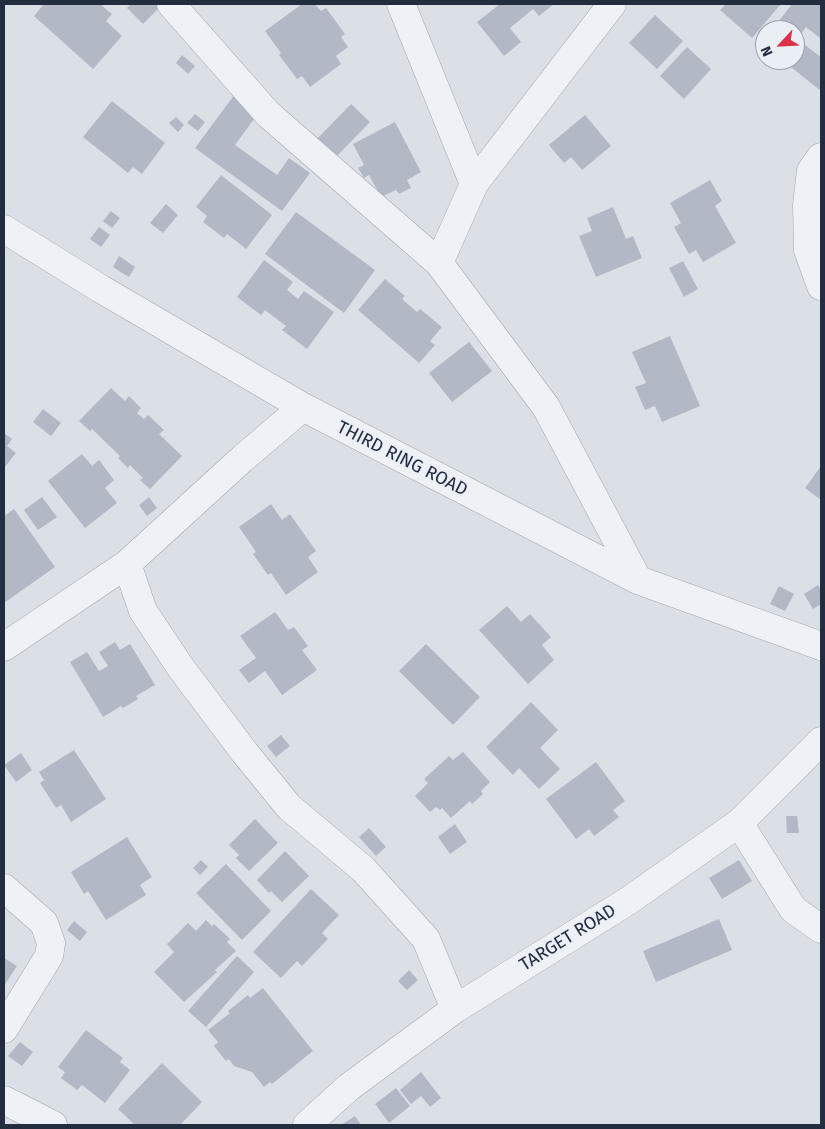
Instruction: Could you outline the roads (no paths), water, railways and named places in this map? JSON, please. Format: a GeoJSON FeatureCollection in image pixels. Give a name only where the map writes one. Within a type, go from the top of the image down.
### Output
{"type":"FeatureCollection","features":[{"type":"Feature","properties":{"kind":"street"},"geometry":{"type":"LineString","coordinates":[[171,4],[268,114],[438,263],[546,407],[638,580]]}},
{"type":"Feature","properties":{"kind":"street"},"geometry":{"type":"LineString","coordinates":[[401,4],[474,184]]}},
{"type":"Feature","properties":{"kind":"street"},"geometry":{"type":"LineString","coordinates":[[438,263],[474,184],[612,4]]}},
{"type":"Feature","properties":{"kind":"street"},"geometry":{"type":"LineString","coordinates":[[821,157],[811,171],[807,214],[808,250],[821,286]]}},
{"type":"Feature","properties":{"kind":"street","name":"THIRD RING ROAD"},"geometry":{"type":"LineString","coordinates":[[4,229],[101,290],[303,407],[638,580],[821,646]]}},
{"type":"Feature","properties":{"kind":"street"},"geometry":{"type":"LineString","coordinates":[[4,648],[127,564],[242,459],[303,407]]}},
{"type":"Feature","properties":{"kind":"street"},"geometry":{"type":"LineString","coordinates":[[127,564],[143,611],[181,668],[245,753],[289,807],[363,868],[426,939],[455,1009]]}},
{"type":"Feature","properties":{"kind":"street","name":"TARGET ROAD"},"geometry":{"type":"LineString","coordinates":[[307,1125],[349,1087],[455,1009],[628,900],[739,823],[821,741]]}},
{"type":"Feature","properties":{"kind":"street"},"geometry":{"type":"LineString","coordinates":[[739,823],[793,909],[821,929]]}},
{"type":"Feature","properties":{"kind":"street"},"geometry":{"type":"LineString","coordinates":[[4,888],[44,923],[51,942],[49,956],[4,1029]]}},
{"type":"Feature","properties":{"kind":"street"},"geometry":{"type":"LineString","coordinates":[[5,1098],[53,1125]]}}]}
